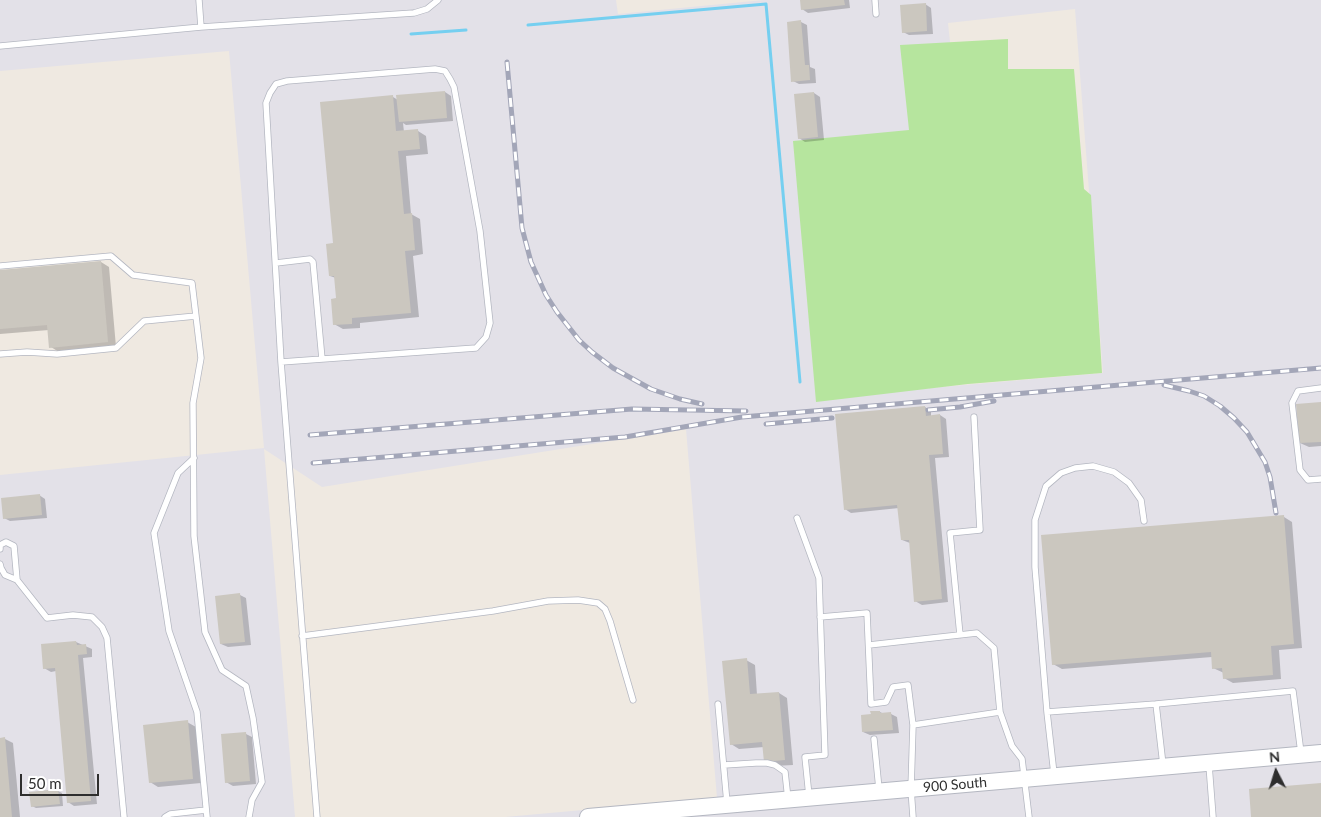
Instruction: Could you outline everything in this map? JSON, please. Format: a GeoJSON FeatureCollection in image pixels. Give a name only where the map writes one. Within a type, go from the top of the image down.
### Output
{"type":"FeatureCollection","features":[{"type":"Feature","properties":{"kind":"street","name":"900 South"},"geometry":{"type":"LineString","coordinates":[[588,817],[620,816],[1321,753]]}},
{"type":"Feature","properties":{"kind":"lane"},"geometry":{"type":"LineString","coordinates":[[199,0],[201,27]]}},
{"type":"Feature","properties":{"kind":"lane"},"geometry":{"type":"LineString","coordinates":[[0,46],[201,27],[414,12],[426,9],[438,0]]}},
{"type":"Feature","properties":{"kind":"lane"},"geometry":{"type":"LineString","coordinates":[[874,0],[876,14]]}},
{"type":"Feature","properties":{"kind":"lane"},"geometry":{"type":"LineString","coordinates":[[281,362],[476,348],[486,337],[490,323],[480,230],[454,87],[445,72],[435,69],[286,81],[276,84],[266,103],[281,362],[317,817]]}},
{"type":"Feature","properties":{"kind":"lane"},"geometry":{"type":"LineString","coordinates":[[0,266],[111,256],[133,275],[192,283],[201,358],[194,403],[194,536],[205,632],[222,670],[246,686],[253,718],[262,782],[252,800],[249,817]]}},
{"type":"Feature","properties":{"kind":"lane"},"geometry":{"type":"LineString","coordinates":[[276,263],[310,259],[313,262],[322,359]]}},
{"type":"Feature","properties":{"kind":"lane"},"geometry":{"type":"LineString","coordinates":[[0,354],[27,352],[58,354],[116,348],[144,322],[196,316]]}},
{"type":"Feature","properties":{"kind":"lane"},"geometry":{"type":"LineString","coordinates":[[1321,388],[1298,391],[1292,403],[1300,470],[1308,480],[1321,479]]}},
{"type":"Feature","properties":{"kind":"lane"},"geometry":{"type":"LineString","coordinates":[[960,635],[950,533],[980,530],[974,417]]}},
{"type":"Feature","properties":{"kind":"lane"},"geometry":{"type":"LineString","coordinates":[[194,458],[178,473],[154,533],[169,631],[197,712],[207,817]]}},
{"type":"Feature","properties":{"kind":"lane"},"geometry":{"type":"LineString","coordinates":[[1054,776],[1035,568],[1035,520],[1046,486],[1061,473],[1074,468],[1093,466],[1114,472],[1129,483],[1141,500],[1144,521]]}},
{"type":"Feature","properties":{"kind":"lane"},"geometry":{"type":"LineString","coordinates":[[797,518],[819,578],[825,755],[805,757],[810,798]]}},
{"type":"Feature","properties":{"kind":"lane"},"geometry":{"type":"LineString","coordinates":[[0,549],[0,545],[6,542],[14,546],[17,580],[47,618],[73,615],[92,617],[102,626],[107,638],[124,817]]}},
{"type":"Feature","properties":{"kind":"lane"},"geometry":{"type":"LineString","coordinates":[[0,564],[0,568],[5,576],[17,580]]}},
{"type":"Feature","properties":{"kind":"lane"},"geometry":{"type":"LineString","coordinates":[[302,636],[493,611],[548,601],[578,600],[598,603],[604,609],[610,621],[633,700]]}},
{"type":"Feature","properties":{"kind":"lane"},"geometry":{"type":"LineString","coordinates":[[820,617],[867,613],[871,704],[886,702],[893,687],[908,685],[913,725],[911,789],[914,817]]}},
{"type":"Feature","properties":{"kind":"lane"},"geometry":{"type":"LineString","coordinates":[[869,645],[977,633],[994,648],[1000,712],[1012,746],[1022,759],[1029,817]]}},
{"type":"Feature","properties":{"kind":"lane"},"geometry":{"type":"LineString","coordinates":[[1048,712],[1293,691],[1301,755]]}},
{"type":"Feature","properties":{"kind":"lane"},"geometry":{"type":"LineString","coordinates":[[718,704],[727,805]]}},
{"type":"Feature","properties":{"kind":"lane"},"geometry":{"type":"LineString","coordinates":[[1156,704],[1163,767]]}},
{"type":"Feature","properties":{"kind":"lane"},"geometry":{"type":"LineString","coordinates":[[913,725],[1000,712]]}},
{"type":"Feature","properties":{"kind":"lane"},"geometry":{"type":"LineString","coordinates":[[874,739],[879,792]]}},
{"type":"Feature","properties":{"kind":"lane"},"geometry":{"type":"LineString","coordinates":[[724,765],[756,763],[775,765],[785,772],[789,800]]}},
{"type":"Feature","properties":{"kind":"lane"},"geometry":{"type":"LineString","coordinates":[[1209,763],[1213,817]]}},
{"type":"Feature","properties":{"kind":"lane"},"geometry":{"type":"LineString","coordinates":[[165,817],[170,814],[206,810]]}},
{"type":"Feature","properties":{"kind":"shaded area"},"geometry":{"type":"Polygon","coordinates":[[[0,0],[616,0],[618,14],[764,0],[1321,0],[1321,817],[505,817],[717,798],[686,429],[322,487],[264,449],[295,817],[0,817],[0,475],[264,448],[229,51],[0,71],[0,0]],[[1075,9],[948,23],[959,128],[826,397],[1103,373],[1075,9]]]}},
{"type":"Feature","properties":{"kind":"green space"},"geometry":{"type":"Polygon","coordinates":[[[1008,39],[1008,69],[1074,69],[1084,189],[1091,195],[1102,373],[968,384],[816,402],[793,141],[909,130],[900,45],[1008,39]]]}},
{"type":"Feature","properties":{"kind":"building"},"geometry":{"type":"Polygon","coordinates":[[[800,0],[844,0],[845,5],[801,10],[800,0]]]}},
{"type":"Feature","properties":{"kind":"building"},"geometry":{"type":"Polygon","coordinates":[[[926,3],[927,31],[902,33],[900,5],[926,3]]]}},
{"type":"Feature","properties":{"kind":"building"},"geometry":{"type":"Polygon","coordinates":[[[801,20],[805,65],[809,65],[810,80],[791,82],[787,22],[801,20]]]}},
{"type":"Feature","properties":{"kind":"building"},"geometry":{"type":"Polygon","coordinates":[[[445,91],[447,118],[399,122],[396,95],[445,91]]]}},
{"type":"Feature","properties":{"kind":"building"},"geometry":{"type":"Polygon","coordinates":[[[814,92],[818,137],[798,139],[794,94],[814,92]]]}},
{"type":"Feature","properties":{"kind":"building"},"geometry":{"type":"Polygon","coordinates":[[[393,95],[396,131],[418,129],[420,149],[398,151],[404,214],[412,213],[415,250],[405,251],[411,313],[352,318],[352,324],[333,325],[331,299],[336,298],[334,276],[329,276],[326,244],[333,243],[320,102],[393,95]]]}},
{"type":"Feature","properties":{"kind":"building"},"geometry":{"type":"Polygon","coordinates":[[[101,261],[108,342],[49,348],[47,325],[0,329],[0,270],[101,261]]]}},
{"type":"Feature","properties":{"kind":"building"},"geometry":{"type":"Polygon","coordinates":[[[1321,402],[1321,442],[1299,443],[1296,404],[1321,402]]]}},
{"type":"Feature","properties":{"kind":"building"},"geometry":{"type":"Polygon","coordinates":[[[925,406],[926,416],[940,414],[943,454],[929,455],[942,599],[914,602],[909,540],[901,540],[897,505],[844,510],[835,414],[925,406]]]}},
{"type":"Feature","properties":{"kind":"building"},"geometry":{"type":"Polygon","coordinates":[[[40,494],[42,515],[3,519],[1,498],[40,494]]]}},
{"type":"Feature","properties":{"kind":"building"},"geometry":{"type":"Polygon","coordinates":[[[1284,515],[1294,644],[1271,646],[1273,675],[1223,679],[1222,668],[1212,669],[1211,652],[1052,665],[1041,535],[1284,515]]]}},
{"type":"Feature","properties":{"kind":"building"},"geometry":{"type":"Polygon","coordinates":[[[240,593],[245,642],[220,644],[215,596],[240,593]]]}},
{"type":"Feature","properties":{"kind":"building"},"geometry":{"type":"Polygon","coordinates":[[[76,641],[77,645],[86,644],[87,654],[78,655],[91,801],[67,803],[55,668],[43,669],[41,644],[76,641]]]}},
{"type":"Feature","properties":{"kind":"building"},"geometry":{"type":"Polygon","coordinates":[[[747,658],[750,694],[779,692],[785,760],[764,762],[762,742],[730,745],[722,661],[747,658]]]}},
{"type":"Feature","properties":{"kind":"building"},"geometry":{"type":"Polygon","coordinates":[[[870,711],[880,711],[880,713],[891,712],[893,730],[862,732],[861,715],[871,714],[870,711]]]}},
{"type":"Feature","properties":{"kind":"building"},"geometry":{"type":"Polygon","coordinates":[[[188,720],[193,779],[149,783],[143,725],[188,720]]]}},
{"type":"Feature","properties":{"kind":"building"},"geometry":{"type":"Polygon","coordinates":[[[246,732],[250,781],[225,783],[221,734],[246,732]]]}},
{"type":"Feature","properties":{"kind":"building"},"geometry":{"type":"Polygon","coordinates":[[[5,737],[12,817],[0,817],[0,738],[5,737]]]}},
{"type":"Feature","properties":{"kind":"building"},"geometry":{"type":"Polygon","coordinates":[[[1321,783],[1321,817],[1251,817],[1249,789],[1321,783]]]}},
{"type":"Feature","properties":{"kind":"building"},"geometry":{"type":"Polygon","coordinates":[[[58,789],[60,804],[31,807],[29,792],[58,789]]]}},
{"type":"Feature","properties":{"kind":"waterway"},"geometry":{"type":"LineString","coordinates":[[528,25],[766,4],[800,382]]}},
{"type":"Feature","properties":{"kind":"waterway"},"geometry":{"type":"LineString","coordinates":[[411,34],[466,30]]}},
{"type":"Feature","properties":{"kind":"railway"},"geometry":{"type":"LineString","coordinates":[[507,62],[522,228],[531,262],[546,295],[579,340],[613,368],[651,389],[702,404]]}},
{"type":"Feature","properties":{"kind":"railway"},"geometry":{"type":"LineString","coordinates":[[313,463],[625,437],[742,417],[1321,368]]}},
{"type":"Feature","properties":{"kind":"railway"},"geometry":{"type":"LineString","coordinates":[[1164,385],[1204,396],[1220,406],[1247,432],[1265,462],[1270,477],[1276,513]]}},
{"type":"Feature","properties":{"kind":"railway"},"geometry":{"type":"LineString","coordinates":[[928,410],[994,401]]}},
{"type":"Feature","properties":{"kind":"railway"},"geometry":{"type":"LineString","coordinates":[[310,435],[632,409],[746,411]]}},
{"type":"Feature","properties":{"kind":"railway"},"geometry":{"type":"LineString","coordinates":[[766,424],[832,418]]}}]}
